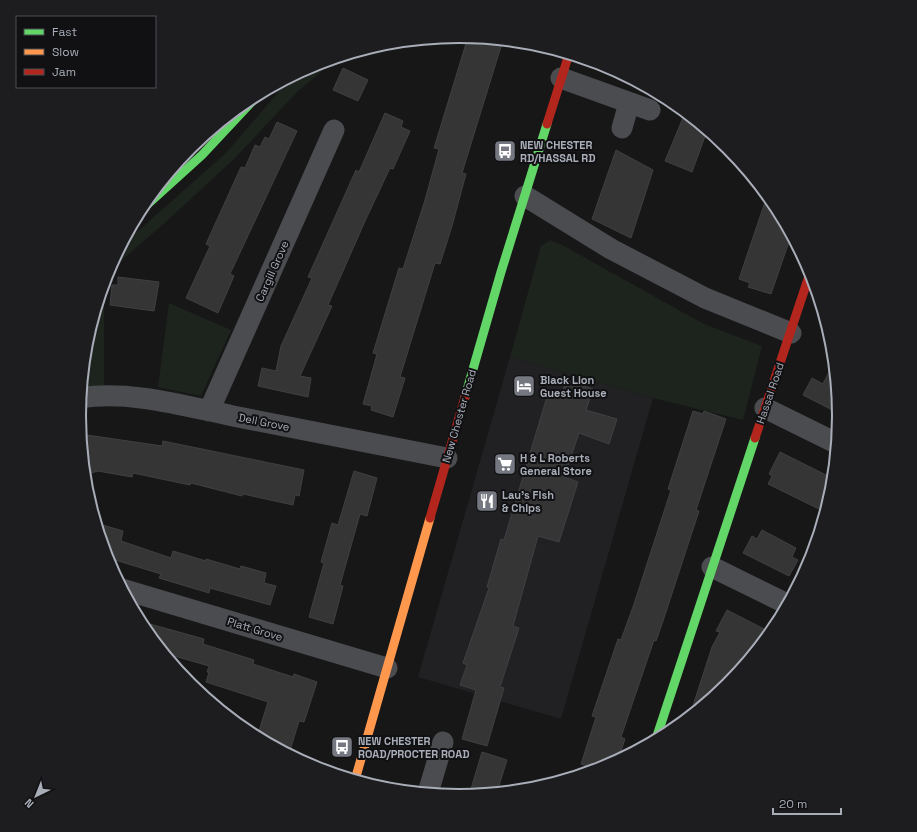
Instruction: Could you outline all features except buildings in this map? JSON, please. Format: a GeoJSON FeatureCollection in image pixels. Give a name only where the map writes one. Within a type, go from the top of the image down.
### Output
{"type":"FeatureCollection","features":[{"type":"Feature","properties":{"kind":"main road","name":"New Chester Road"},"geometry":{"type":"LineString","coordinates":[[357,774],[447,458],[567,60]]}},
{"type":"Feature","properties":{"kind":"main road"},"geometry":{"type":"LineString","coordinates":[[161,191],[202,155],[242,113]]}},
{"type":"Feature","properties":{"kind":"main road","name":"Hassal Road"},"geometry":{"type":"LineString","coordinates":[[659,730],[765,408],[792,332],[807,283]]}},
{"type":"Feature","properties":{"kind":"street"},"geometry":{"type":"LineString","coordinates":[[561,78],[650,110]]}},
{"type":"Feature","properties":{"kind":"street"},"geometry":{"type":"LineString","coordinates":[[622,128],[629,103]]}},
{"type":"Feature","properties":{"kind":"street","name":"Cargill Grove"},"geometry":{"type":"LineString","coordinates":[[209,411],[334,130]]}},
{"type":"Feature","properties":{"kind":"street"},"geometry":{"type":"LineString","coordinates":[[525,196],[611,249],[705,298],[792,332]]}},
{"type":"Feature","properties":{"kind":"street","name":"Dell Grove"},"geometry":{"type":"LineString","coordinates":[[86,397],[98,396],[129,397],[209,411],[447,458]]}},
{"type":"Feature","properties":{"kind":"street"},"geometry":{"type":"LineString","coordinates":[[765,408],[831,441]]}},
{"type":"Feature","properties":{"kind":"street"},"geometry":{"type":"LineString","coordinates":[[712,567],[783,602]]}},
{"type":"Feature","properties":{"kind":"street","name":"Platt Grove"},"geometry":{"type":"LineString","coordinates":[[129,591],[387,668]]}},
{"type":"Feature","properties":{"kind":"street"},"geometry":{"type":"LineString","coordinates":[[430,788],[443,742]]}},
{"type":"Feature","properties":{"kind":"shaded area"},"geometry":{"type":"Polygon","coordinates":[[[327,67],[297,92],[235,158],[119,263],[131,237],[226,153],[282,87],[327,67]]]}},
{"type":"Feature","properties":{"kind":"shaded area"},"geometry":{"type":"Polygon","coordinates":[[[550,240],[562,245],[704,324],[762,346],[743,420],[653,398],[510,357],[541,246],[550,240]]]}},
{"type":"Feature","properties":{"kind":"shaded area"},"geometry":{"type":"Polygon","coordinates":[[[104,299],[104,386],[86,388],[93,343],[104,299]]]}},
{"type":"Feature","properties":{"kind":"shaded area"},"geometry":{"type":"Polygon","coordinates":[[[169,303],[231,330],[201,396],[158,387],[169,303]]]}},
{"type":"Feature","properties":{"kind":"shaded area"},"geometry":{"type":"Polygon","coordinates":[[[510,357],[653,398],[561,719],[418,677],[510,357]]]}},
{"type":"Feature","properties":{"kind":"traffic: fast"},"geometry":{"type":"LineString","coordinates":[[160,193],[202,155],[242,113]]}},
{"type":"Feature","properties":{"kind":"traffic: fast"},"geometry":{"type":"LineString","coordinates":[[465,397],[501,272],[547,124]]}},
{"type":"Feature","properties":{"kind":"traffic: fast"},"geometry":{"type":"LineString","coordinates":[[659,730],[755,438]]}},
{"type":"Feature","properties":{"kind":"traffic: slow"},"geometry":{"type":"LineString","coordinates":[[357,774],[430,518]]}},
{"type":"Feature","properties":{"kind":"traffic: jam"},"geometry":{"type":"LineString","coordinates":[[547,124],[567,60]]}},
{"type":"Feature","properties":{"kind":"traffic: jam"},"geometry":{"type":"LineString","coordinates":[[755,438],[807,283]]}},
{"type":"Feature","properties":{"kind":"traffic: jam"},"geometry":{"type":"LineString","coordinates":[[430,518],[465,397]]}},
{"type":"Feature","properties":{"kind":"place","name":"NEW CHESTER RD/HASSAL RD"},"geometry":{"type":"Point","coordinates":[505,151]}},
{"type":"Feature","properties":{"kind":"place","name":"Black Lion Guest House"},"geometry":{"type":"Point","coordinates":[524,386]}},
{"type":"Feature","properties":{"kind":"place","name":"H & L Roberts General Store"},"geometry":{"type":"Point","coordinates":[505,464]}},
{"type":"Feature","properties":{"kind":"place","name":"Lau's Fish & Chips"},"geometry":{"type":"Point","coordinates":[487,501]}},
{"type":"Feature","properties":{"kind":"place","name":"NEW CHESTER ROAD/PROCTER ROAD"},"geometry":{"type":"Point","coordinates":[342,747]}}]}
